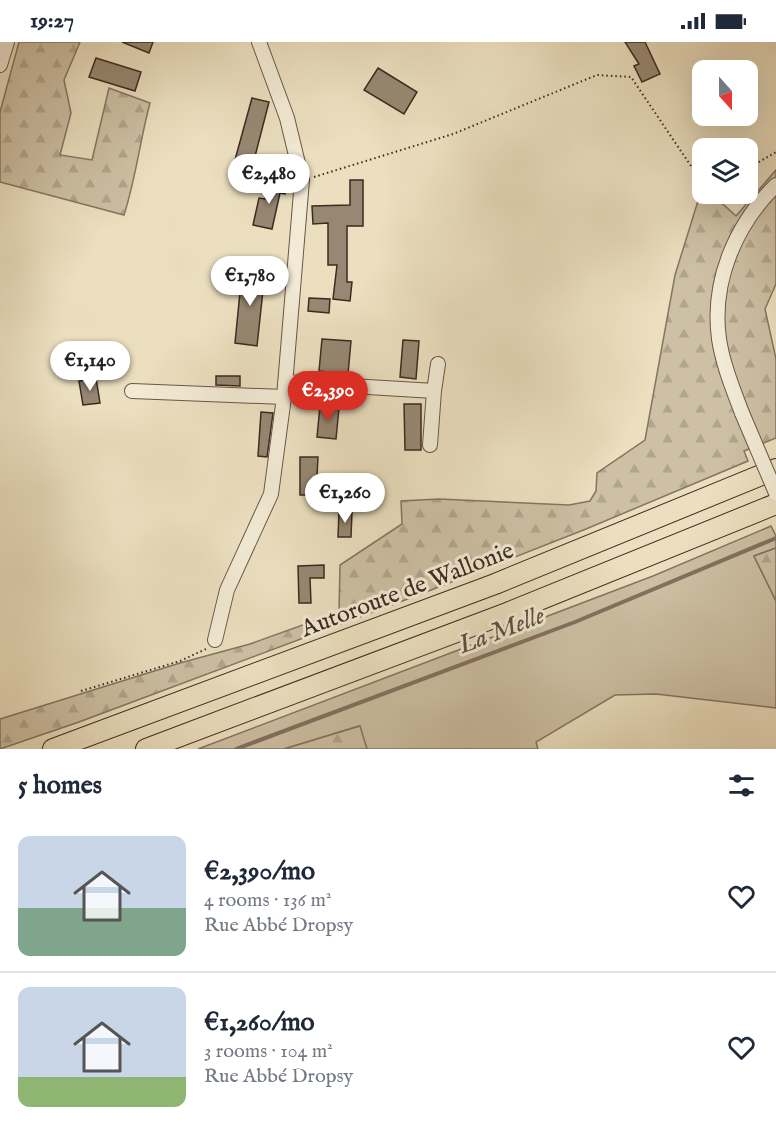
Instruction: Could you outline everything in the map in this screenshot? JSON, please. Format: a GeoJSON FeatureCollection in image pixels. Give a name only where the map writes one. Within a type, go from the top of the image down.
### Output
{"type":"FeatureCollection","features":[{"type":"Feature","properties":{"kind":"highway","name":"Autoroute de Wallonie"},"geometry":{"type":"LineString","coordinates":[[53,749],[495,584],[776,469]]}},
{"type":"Feature","properties":{"kind":"highway"},"geometry":{"type":"LineString","coordinates":[[146,749],[507,613],[776,504]]}},
{"type":"Feature","properties":{"kind":"street"},"geometry":{"type":"LineString","coordinates":[[0,65],[7,42]]}},
{"type":"Feature","properties":{"kind":"street"},"geometry":{"type":"LineString","coordinates":[[215,640],[227,590],[271,494],[284,397],[302,180],[286,118],[259,42]]}},
{"type":"Feature","properties":{"kind":"street"},"geometry":{"type":"LineString","coordinates":[[776,185],[758,203],[737,236],[725,268],[718,297],[719,337],[726,372],[776,493]]}},
{"type":"Feature","properties":{"kind":"street"},"geometry":{"type":"LineString","coordinates":[[430,445],[438,364]]}},
{"type":"Feature","properties":{"kind":"street"},"geometry":{"type":"LineString","coordinates":[[285,382],[434,391]]}},
{"type":"Feature","properties":{"kind":"street"},"geometry":{"type":"LineString","coordinates":[[132,391],[284,397]]}},
{"type":"Feature","properties":{"kind":"path"},"geometry":{"type":"LineString","coordinates":[[302,180],[453,134],[597,75],[631,77],[692,168]]}},
{"type":"Feature","properties":{"kind":"path"},"geometry":{"type":"LineString","coordinates":[[758,163],[776,152]]}},
{"type":"Feature","properties":{"kind":"path"},"geometry":{"type":"LineString","coordinates":[[81,691],[180,661],[206,649],[215,640]]}},
{"type":"Feature","properties":{"kind":"green space"},"geometry":{"type":"Polygon","coordinates":[[[19,42],[80,42],[64,80],[71,113],[60,155],[92,160],[109,88],[150,103],[124,215],[0,182],[0,112],[19,42]]]}},
{"type":"Feature","properties":{"kind":"green space"},"geometry":{"type":"Polygon","coordinates":[[[776,170],[776,284],[765,309],[776,359],[776,438],[744,451],[748,461],[586,529],[421,594],[79,722],[0,749],[0,719],[180,663],[250,644],[339,612],[340,565],[402,524],[401,501],[439,499],[569,505],[590,501],[596,491],[597,473],[645,440],[675,275],[697,204],[723,204],[736,216],[746,204],[758,204],[758,191],[776,170]]]}},
{"type":"Feature","properties":{"kind":"green space"},"geometry":{"type":"Polygon","coordinates":[[[771,526],[776,536],[776,548],[754,556],[776,601],[776,708],[656,694],[615,695],[536,742],[538,749],[367,749],[359,726],[284,749],[198,749],[653,576],[771,526]]]}},
{"type":"Feature","properties":{"kind":"green space"},"geometry":{"type":"Polygon","coordinates":[[[776,548],[776,601],[754,556],[776,548]]]}},
{"type":"Feature","properties":{"kind":"green space"},"geometry":{"type":"Polygon","coordinates":[[[360,726],[367,749],[284,749],[360,726]]]}},
{"type":"Feature","properties":{"kind":"building"},"geometry":{"type":"Polygon","coordinates":[[[122,42],[153,42],[149,53],[122,42]]]}},
{"type":"Feature","properties":{"kind":"building"},"geometry":{"type":"Polygon","coordinates":[[[625,42],[645,42],[660,74],[642,82],[634,66],[639,64],[625,42]]]}},
{"type":"Feature","properties":{"kind":"building"},"geometry":{"type":"Polygon","coordinates":[[[96,58],[141,72],[135,91],[89,77],[96,58]]]}},
{"type":"Feature","properties":{"kind":"building"},"geometry":{"type":"Polygon","coordinates":[[[378,68],[417,92],[404,114],[364,90],[378,68]]]}},
{"type":"Feature","properties":{"kind":"building"},"geometry":{"type":"Polygon","coordinates":[[[252,98],[269,102],[251,172],[233,167],[252,98]]]}},
{"type":"Feature","properties":{"kind":"building"},"geometry":{"type":"Polygon","coordinates":[[[271,179],[288,183],[285,194],[280,193],[272,229],[253,225],[259,198],[265,199],[271,179]]]}},
{"type":"Feature","properties":{"kind":"building"},"geometry":{"type":"Polygon","coordinates":[[[350,180],[363,180],[363,226],[347,226],[347,282],[352,282],[350,301],[333,299],[337,265],[328,265],[328,223],[313,224],[312,206],[350,205],[350,180]]]}},
{"type":"Feature","properties":{"kind":"building"},"geometry":{"type":"Polygon","coordinates":[[[239,270],[265,272],[257,346],[235,343],[240,292],[238,292],[239,270]]]}},
{"type":"Feature","properties":{"kind":"building"},"geometry":{"type":"Polygon","coordinates":[[[309,298],[330,299],[329,313],[308,311],[309,298]]]}},
{"type":"Feature","properties":{"kind":"building"},"geometry":{"type":"Polygon","coordinates":[[[322,339],[351,341],[348,374],[319,371],[322,339]]]}},
{"type":"Feature","properties":{"kind":"building"},"geometry":{"type":"Polygon","coordinates":[[[403,340],[419,341],[416,379],[400,377],[403,340]]]}},
{"type":"Feature","properties":{"kind":"building"},"geometry":{"type":"Polygon","coordinates":[[[216,376],[240,376],[240,386],[216,385],[216,376]]]}},
{"type":"Feature","properties":{"kind":"building"},"geometry":{"type":"Polygon","coordinates":[[[96,378],[100,403],[83,405],[79,381],[96,378]]]}},
{"type":"Feature","properties":{"kind":"building"},"geometry":{"type":"Polygon","coordinates":[[[404,404],[421,404],[421,450],[405,450],[404,404]]]}},
{"type":"Feature","properties":{"kind":"building"},"geometry":{"type":"Polygon","coordinates":[[[320,406],[339,408],[336,439],[317,437],[320,406]]]}},
{"type":"Feature","properties":{"kind":"building"},"geometry":{"type":"Polygon","coordinates":[[[261,412],[273,413],[267,457],[258,456],[261,412]]]}},
{"type":"Feature","properties":{"kind":"building"},"geometry":{"type":"Polygon","coordinates":[[[300,457],[318,457],[316,495],[300,495],[300,457]]]}},
{"type":"Feature","properties":{"kind":"building"},"geometry":{"type":"Polygon","coordinates":[[[339,512],[352,512],[351,537],[338,537],[339,512]]]}},
{"type":"Feature","properties":{"kind":"building"},"geometry":{"type":"Polygon","coordinates":[[[324,565],[324,578],[310,578],[311,603],[299,603],[298,566],[324,565]]]}},
{"type":"Feature","properties":{"kind":"waterway","name":"La Melle"},"geometry":{"type":"LineString","coordinates":[[236,749],[575,622],[776,538]]}}]}
